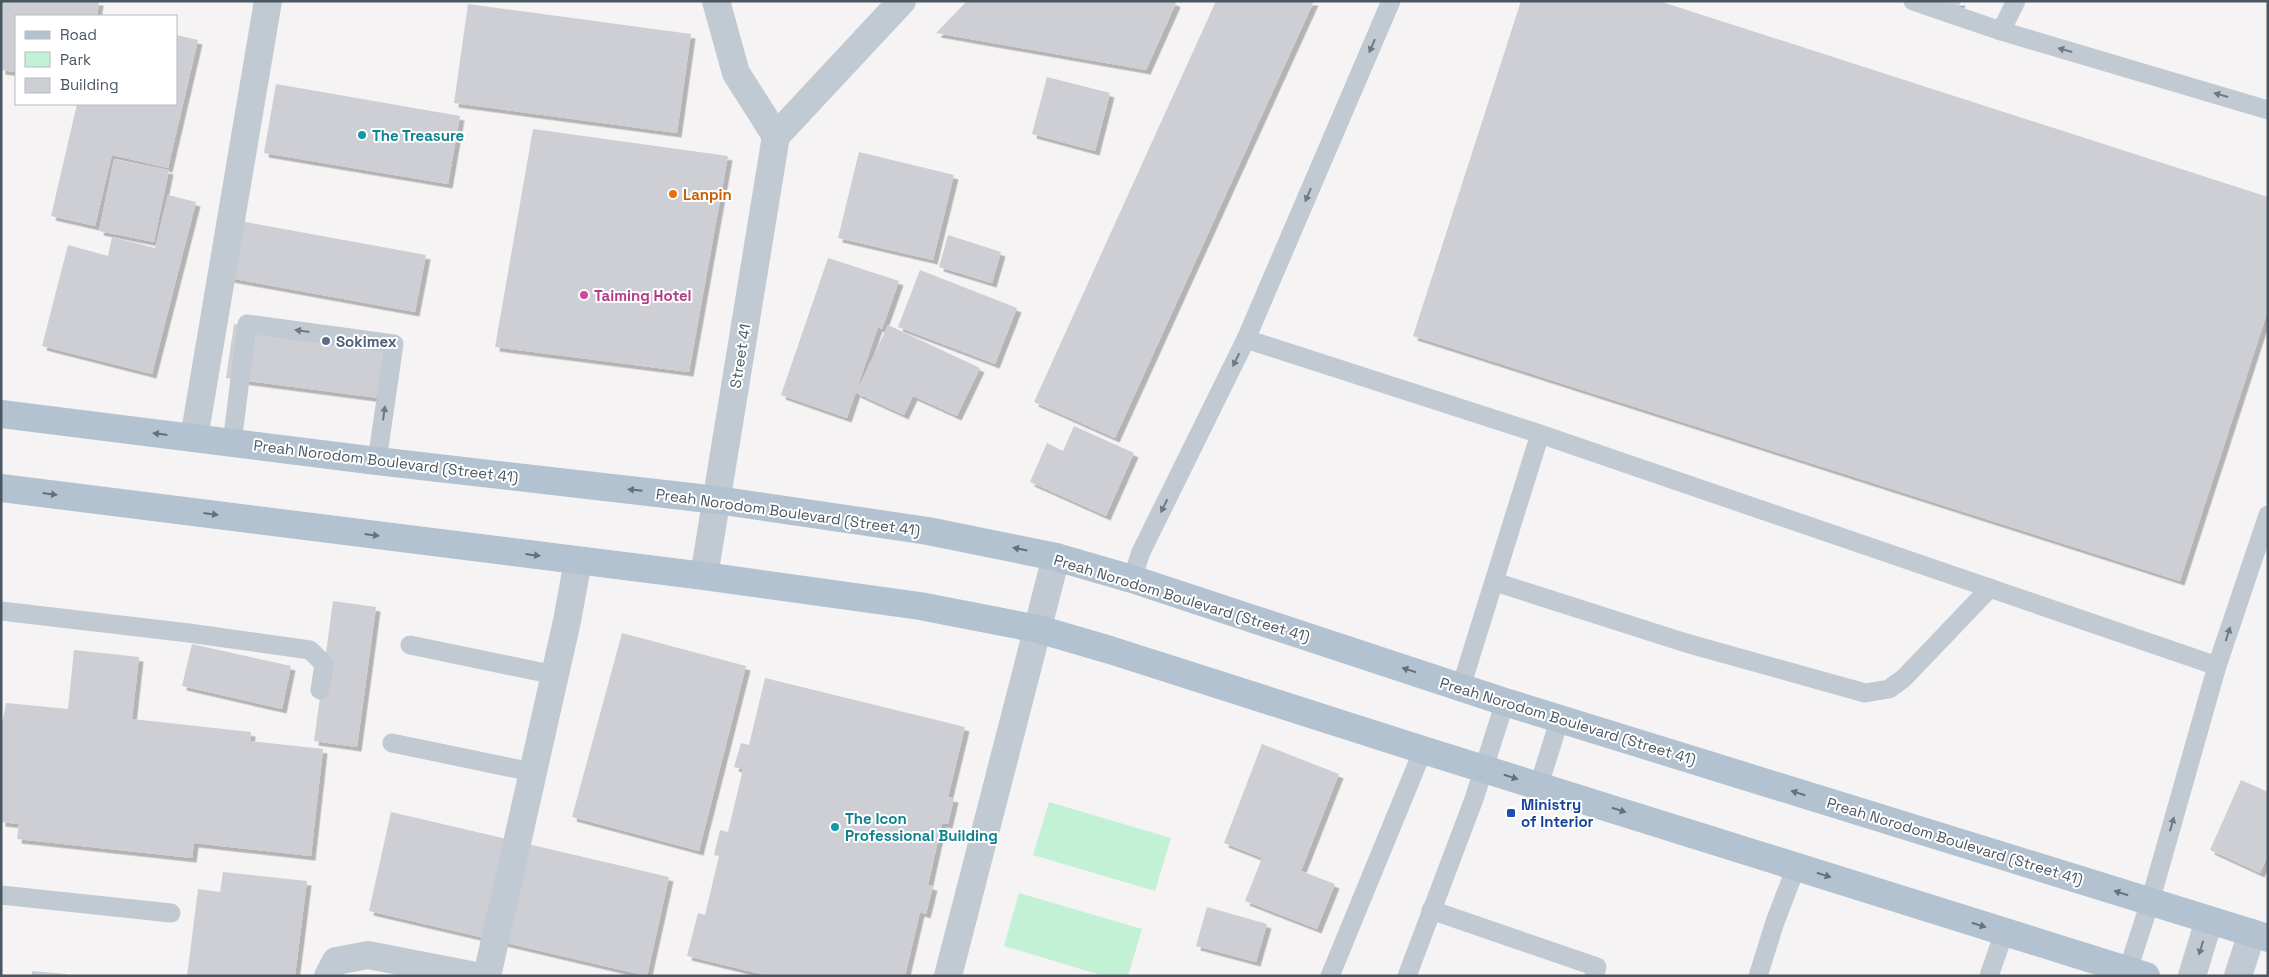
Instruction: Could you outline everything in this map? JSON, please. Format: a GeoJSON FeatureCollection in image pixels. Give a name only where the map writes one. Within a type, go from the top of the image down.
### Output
{"type":"FeatureCollection","features":[{"type":"Feature","properties":{"kind":"main road","name":"Preah Norodom Boulevard (Street 41)"},"geometry":{"type":"LineString","coordinates":[[1,414],[377,461],[717,500],[928,531],[1056,557],[1132,579],[1505,702],[2260,935]]}},
{"type":"Feature","properties":{"kind":"main road"},"geometry":{"type":"LineString","coordinates":[[1,488],[704,576],[920,606],[1038,629],[1539,785],[2004,933],[2137,973]]}},
{"type":"Feature","properties":{"kind":"street"},"geometry":{"type":"LineString","coordinates":[[194,438],[268,1]]}},
{"type":"Feature","properties":{"kind":"street"},"geometry":{"type":"LineString","coordinates":[[716,1],[736,73],[776,136],[902,1]]}},
{"type":"Feature","properties":{"kind":"street","name":"Street 41"},"geometry":{"type":"LineString","coordinates":[[704,576],[776,136]]}},
{"type":"Feature","properties":{"kind":"street"},"geometry":{"type":"LineString","coordinates":[[948,976],[1056,557]]}},
{"type":"Feature","properties":{"kind":"street"},"geometry":{"type":"LineString","coordinates":[[487,976],[567,621],[578,561]]}},
{"type":"Feature","properties":{"kind":"street"},"geometry":{"type":"LineString","coordinates":[[2192,976],[2209,920]]}},
{"type":"Feature","properties":{"kind":"street"},"geometry":{"type":"LineString","coordinates":[[2238,976],[2260,935]]}},
{"type":"Feature","properties":{"kind":"street"},"geometry":{"type":"LineString","coordinates":[[328,976],[336,961],[368,955],[476,976]]}},
{"type":"Feature","properties":{"kind":"lane"},"geometry":{"type":"LineString","coordinates":[[1132,579],[1141,552],[1246,340],[1391,1]]}},
{"type":"Feature","properties":{"kind":"lane"},"geometry":{"type":"LineString","coordinates":[[1913,1],[2001,31],[2268,110]]}},
{"type":"Feature","properties":{"kind":"lane"},"geometry":{"type":"LineString","coordinates":[[2001,31],[2016,1]]}},
{"type":"Feature","properties":{"kind":"lane"},"geometry":{"type":"LineString","coordinates":[[232,443],[247,324],[394,344],[377,461]]}},
{"type":"Feature","properties":{"kind":"lane"},"geometry":{"type":"LineString","coordinates":[[1246,340],[1540,434],[2217,666]]}},
{"type":"Feature","properties":{"kind":"lane"},"geometry":{"type":"LineString","coordinates":[[1461,687],[1540,434]]}},
{"type":"Feature","properties":{"kind":"lane"},"geometry":{"type":"LineString","coordinates":[[2137,973],[2150,902],[2217,666],[2268,515]]}},
{"type":"Feature","properties":{"kind":"lane"},"geometry":{"type":"LineString","coordinates":[[1495,582],[1686,643],[1865,693],[1889,689],[1904,678],[1990,588]]}},
{"type":"Feature","properties":{"kind":"lane"},"geometry":{"type":"LineString","coordinates":[[1,611],[189,633],[310,650],[324,664],[320,690]]}},
{"type":"Feature","properties":{"kind":"lane"},"geometry":{"type":"LineString","coordinates":[[410,645],[555,675]]}},
{"type":"Feature","properties":{"kind":"lane"},"geometry":{"type":"LineString","coordinates":[[1407,976],[1474,799],[1505,702]]}},
{"type":"Feature","properties":{"kind":"lane"},"geometry":{"type":"LineString","coordinates":[[1539,785],[1560,718]]}},
{"type":"Feature","properties":{"kind":"lane"},"geometry":{"type":"LineString","coordinates":[[392,743],[532,772]]}},
{"type":"Feature","properties":{"kind":"lane"},"geometry":{"type":"LineString","coordinates":[[1330,976],[1423,750]]}},
{"type":"Feature","properties":{"kind":"lane"},"geometry":{"type":"LineString","coordinates":[[1758,976],[1775,922],[1796,867]]}},
{"type":"Feature","properties":{"kind":"lane"},"geometry":{"type":"LineString","coordinates":[[1,894],[170,913]]}},
{"type":"Feature","properties":{"kind":"lane"},"geometry":{"type":"LineString","coordinates":[[1431,910],[1597,966],[1594,976]]}},
{"type":"Feature","properties":{"kind":"lane"},"geometry":{"type":"LineString","coordinates":[[1989,976],[2004,933]]}},
{"type":"Feature","properties":{"kind":"green space"},"geometry":{"type":"Polygon","coordinates":[[[1049,802],[1171,838],[1155,891],[1033,855],[1049,802]]]}},
{"type":"Feature","properties":{"kind":"green space"},"geometry":{"type":"Polygon","coordinates":[[[1019,893],[1142,929],[1128,976],[1104,976],[1004,946],[1019,893]]]}},
{"type":"Feature","properties":{"kind":"building"},"geometry":{"type":"Polygon","coordinates":[[[1,1],[99,1],[97,15],[15,15],[15,72],[1,70],[1,1]]]}},
{"type":"Feature","properties":{"kind":"building"},"geometry":{"type":"Polygon","coordinates":[[[967,1],[1173,1],[1176,3],[1146,70],[936,33],[967,1]]]}},
{"type":"Feature","properties":{"kind":"building"},"geometry":{"type":"Polygon","coordinates":[[[1216,1],[1314,1],[1115,438],[1034,402],[1216,1]]]}},
{"type":"Feature","properties":{"kind":"building"},"geometry":{"type":"Polygon","coordinates":[[[1521,1],[1659,1],[2268,197],[2268,310],[2180,581],[1413,336],[1521,1]]]}},
{"type":"Feature","properties":{"kind":"building"},"geometry":{"type":"Polygon","coordinates":[[[1943,1],[1961,1],[1958,9],[1943,1]]]}},
{"type":"Feature","properties":{"kind":"building"},"geometry":{"type":"Polygon","coordinates":[[[468,4],[691,34],[677,133],[454,103],[468,4]]]}},
{"type":"Feature","properties":{"kind":"building"},"geometry":{"type":"Polygon","coordinates":[[[178,35],[198,40],[168,168],[112,155],[95,226],[51,216],[77,105],[178,105],[178,35]]]}},
{"type":"Feature","properties":{"kind":"building"},"geometry":{"type":"Polygon","coordinates":[[[1047,77],[1110,93],[1095,151],[1032,134],[1047,77]]]}},
{"type":"Feature","properties":{"kind":"building","name":"The Treasure"},"geometry":{"type":"Polygon","coordinates":[[[276,84],[460,116],[448,184],[264,153],[276,84]]]}},
{"type":"Feature","properties":{"kind":"building"},"geometry":{"type":"Polygon","coordinates":[[[533,129],[728,156],[689,372],[495,347],[533,129]]]}},
{"type":"Feature","properties":{"kind":"building"},"geometry":{"type":"Polygon","coordinates":[[[859,152],[954,175],[933,260],[838,238],[859,152]]]}},
{"type":"Feature","properties":{"kind":"building"},"geometry":{"type":"Polygon","coordinates":[[[114,159],[169,170],[154,242],[99,231],[114,159]]]}},
{"type":"Feature","properties":{"kind":"building"},"geometry":{"type":"Polygon","coordinates":[[[168,195],[196,202],[152,374],[42,346],[68,245],[108,256],[112,237],[155,248],[168,195]]]}},
{"type":"Feature","properties":{"kind":"building"},"geometry":{"type":"Polygon","coordinates":[[[240,221],[426,255],[415,312],[229,278],[240,221]]]}},
{"type":"Feature","properties":{"kind":"building"},"geometry":{"type":"Polygon","coordinates":[[[948,235],[1001,252],[992,283],[939,267],[948,235]]]}},
{"type":"Feature","properties":{"kind":"building"},"geometry":{"type":"Polygon","coordinates":[[[828,258],[899,281],[882,329],[878,327],[847,418],[781,395],[828,258]]]}},
{"type":"Feature","properties":{"kind":"building"},"geometry":{"type":"Polygon","coordinates":[[[920,270],[1017,308],[995,364],[898,327],[920,270]]]}},
{"type":"Feature","properties":{"kind":"building"},"geometry":{"type":"Polygon","coordinates":[[[234,324],[394,345],[386,399],[226,378],[234,324]]]}},
{"type":"Feature","properties":{"kind":"building"},"geometry":{"type":"Polygon","coordinates":[[[888,325],[980,368],[957,416],[913,396],[904,415],[856,393],[888,325]]]}},
{"type":"Feature","properties":{"kind":"building"},"geometry":{"type":"Polygon","coordinates":[[[1074,426],[1134,453],[1106,516],[1030,482],[1047,443],[1063,451],[1074,426]]]}},
{"type":"Feature","properties":{"kind":"building"},"geometry":{"type":"Polygon","coordinates":[[[333,601],[376,607],[357,747],[314,741],[333,601]]]}},
{"type":"Feature","properties":{"kind":"building"},"geometry":{"type":"Polygon","coordinates":[[[622,633],[746,666],[699,851],[572,817],[622,633]]]}},
{"type":"Feature","properties":{"kind":"building"},"geometry":{"type":"Polygon","coordinates":[[[192,644],[291,666],[282,709],[182,686],[192,644]]]}},
{"type":"Feature","properties":{"kind":"building"},"geometry":{"type":"Polygon","coordinates":[[[74,650],[139,657],[132,719],[251,732],[250,741],[323,749],[311,856],[194,843],[192,858],[17,839],[19,824],[1,822],[1,730],[6,703],[68,709],[74,650]]]}},
{"type":"Feature","properties":{"kind":"building","name":"The Icon Professional Building"},"geometry":{"type":"Polygon","coordinates":[[[765,678],[965,727],[948,797],[954,798],[948,824],[942,823],[928,885],[933,886],[926,914],[920,912],[905,976],[769,976],[687,956],[698,913],[705,915],[719,856],[714,855],[720,830],[728,832],[743,769],[734,767],[741,743],[749,745],[765,678]]]}},
{"type":"Feature","properties":{"kind":"building"},"geometry":{"type":"Polygon","coordinates":[[[1262,744],[1339,774],[1301,871],[1335,884],[1317,929],[1245,901],[1262,858],[1224,843],[1262,744]]]}},
{"type":"Feature","properties":{"kind":"building"},"geometry":{"type":"Polygon","coordinates":[[[2241,780],[2268,792],[2268,855],[2260,873],[2210,850],[2241,780]]]}},
{"type":"Feature","properties":{"kind":"building"},"geometry":{"type":"Polygon","coordinates":[[[391,812],[669,877],[647,976],[369,911],[391,812]]]}},
{"type":"Feature","properties":{"kind":"building"},"geometry":{"type":"Polygon","coordinates":[[[223,872],[307,881],[295,976],[187,976],[198,889],[220,892],[223,872]]]}},
{"type":"Feature","properties":{"kind":"building"},"geometry":{"type":"Polygon","coordinates":[[[1207,907],[1267,924],[1256,962],[1196,946],[1207,907]]]}},
{"type":"Feature","properties":{"kind":"building"},"geometry":{"type":"Polygon","coordinates":[[[32,971],[66,974],[66,976],[32,976],[32,971]]]}},
{"type":"Feature","properties":{"kind":"place","name":"The Treasure"},"geometry":{"type":"Point","coordinates":[362,135]}},
{"type":"Feature","properties":{"kind":"place","name":"Lanpin"},"geometry":{"type":"Point","coordinates":[673,194]}},
{"type":"Feature","properties":{"kind":"place","name":"Taiming Hotel"},"geometry":{"type":"Point","coordinates":[584,295]}},
{"type":"Feature","properties":{"kind":"place","name":"Sokimex"},"geometry":{"type":"Point","coordinates":[326,341]}},
{"type":"Feature","properties":{"kind":"place","name":"Ministry of Interior"},"geometry":{"type":"Point","coordinates":[1511,813]}},
{"type":"Feature","properties":{"kind":"place","name":"The Icon Professional Building"},"geometry":{"type":"Point","coordinates":[835,827]}}]}
